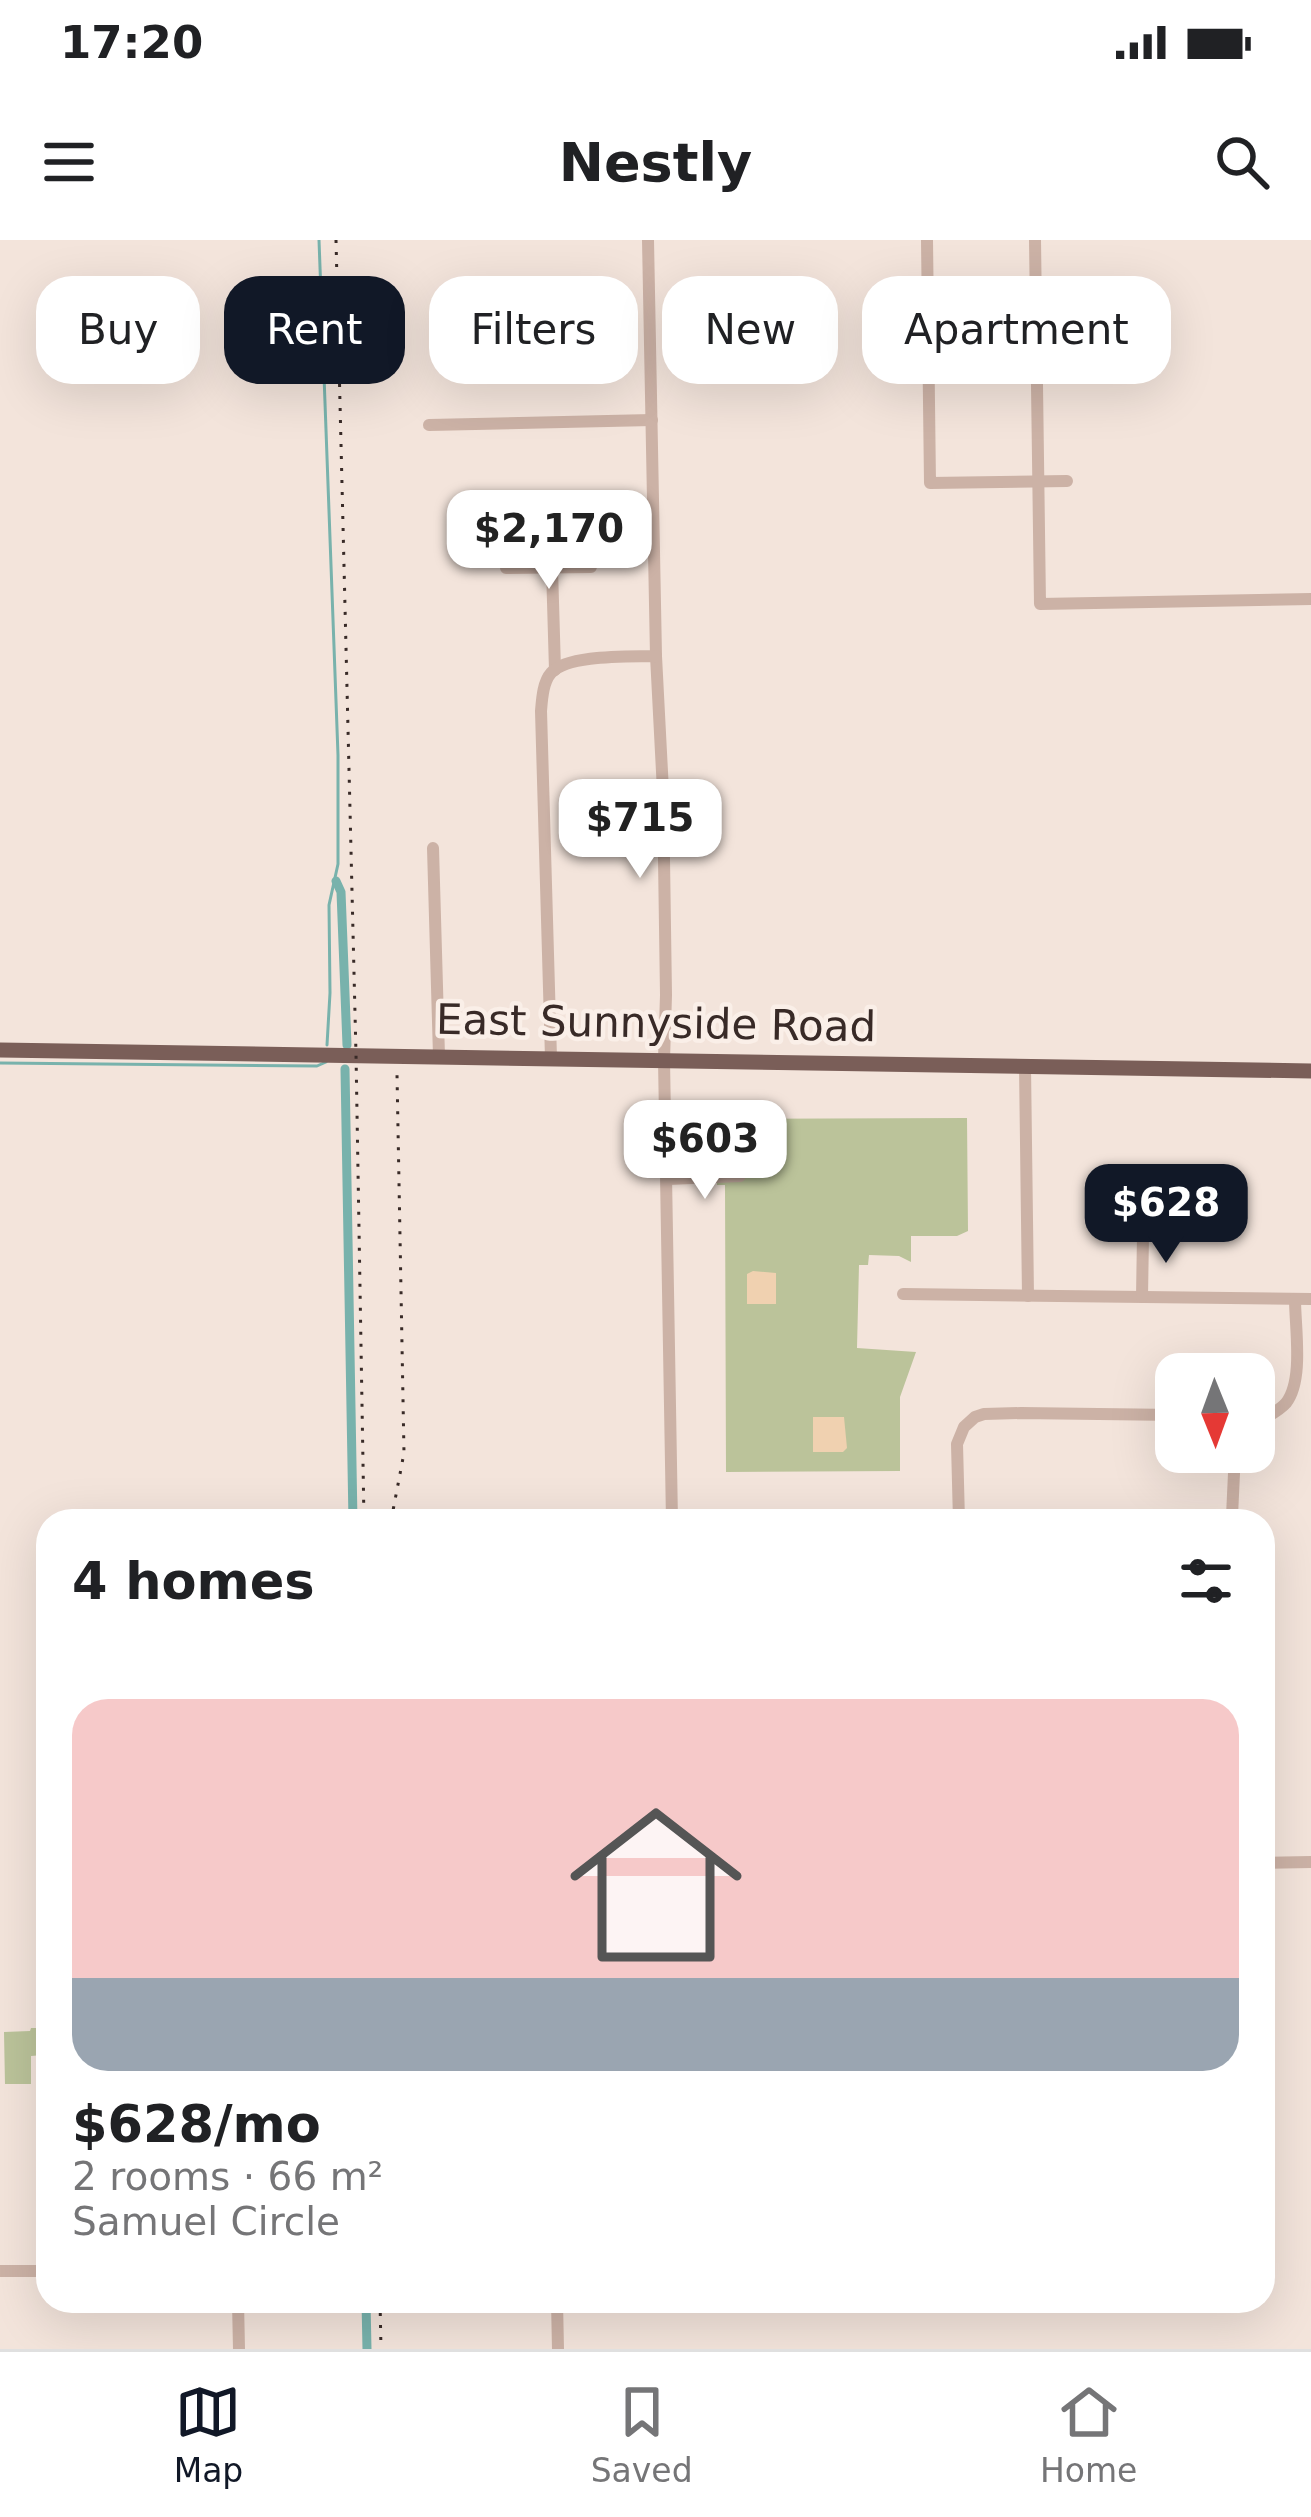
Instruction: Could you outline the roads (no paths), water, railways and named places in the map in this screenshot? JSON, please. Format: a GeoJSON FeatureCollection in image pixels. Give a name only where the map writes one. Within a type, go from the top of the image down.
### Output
{"type":"FeatureCollection","features":[{"type":"Feature","properties":{"kind":"main road","name":"East Sunnyside Road"},"geometry":{"type":"LineString","coordinates":[[0,1050],[1311,1071]]}},
{"type":"Feature","properties":{"kind":"street"},"geometry":{"type":"LineString","coordinates":[[648,240],[663,791],[672,1509]]}},
{"type":"Feature","properties":{"kind":"street"},"geometry":{"type":"LineString","coordinates":[[926,240],[930,482],[1067,481]]}},
{"type":"Feature","properties":{"kind":"street"},"geometry":{"type":"LineString","coordinates":[[1036,240],[1040,604],[1311,599]]}},
{"type":"Feature","properties":{"kind":"street"},"geometry":{"type":"LineString","coordinates":[[429,425],[652,420]]}},
{"type":"Feature","properties":{"kind":"street"},"geometry":{"type":"LineString","coordinates":[[506,568],[591,567]]}},
{"type":"Feature","properties":{"kind":"street"},"geometry":{"type":"LineString","coordinates":[[551,568],[554,670]]}},
{"type":"Feature","properties":{"kind":"street"},"geometry":{"type":"LineString","coordinates":[[551,1058],[541,711],[545,683],[554,670],[574,661],[656,656]]}},
{"type":"Feature","properties":{"kind":"street"},"geometry":{"type":"LineString","coordinates":[[434,848],[439,1056]]}},
{"type":"Feature","properties":{"kind":"street"},"geometry":{"type":"LineString","coordinates":[[1024,1066],[1028,1296]]}},
{"type":"Feature","properties":{"kind":"street"},"geometry":{"type":"LineString","coordinates":[[668,1179],[740,1176]]}},
{"type":"Feature","properties":{"kind":"street"},"geometry":{"type":"LineString","coordinates":[[1142,1235],[1142,1297]]}},
{"type":"Feature","properties":{"kind":"street"},"geometry":{"type":"LineString","coordinates":[[903,1294],[1311,1299]]}},
{"type":"Feature","properties":{"kind":"street"},"geometry":{"type":"LineString","coordinates":[[1275,1410],[1286,1402],[1297,1382],[1295,1299]]}},
{"type":"Feature","properties":{"kind":"street"},"geometry":{"type":"LineString","coordinates":[[959,1509],[958,1444],[964,1427],[975,1417],[1155,1415]]}},
{"type":"Feature","properties":{"kind":"street"},"geometry":{"type":"LineString","coordinates":[[1232,1509],[1234,1473]]}},
{"type":"Feature","properties":{"kind":"street"},"geometry":{"type":"LineString","coordinates":[[1275,1863],[1311,1862]]}},
{"type":"Feature","properties":{"kind":"street"},"geometry":{"type":"LineString","coordinates":[[0,2271],[36,2270]]}},
{"type":"Feature","properties":{"kind":"street"},"geometry":{"type":"LineString","coordinates":[[238,2313],[239,2349]]}},
{"type":"Feature","properties":{"kind":"street"},"geometry":{"type":"LineString","coordinates":[[557,2313],[558,2349]]}},
{"type":"Feature","properties":{"kind":"waterway"},"geometry":{"type":"LineString","coordinates":[[319,240],[338,755],[338,864],[329,905],[327,1045]]}},
{"type":"Feature","properties":{"kind":"waterway"},"geometry":{"type":"LineString","coordinates":[[336,881],[341,892],[347,1045]]}},
{"type":"Feature","properties":{"kind":"waterway"},"geometry":{"type":"LineString","coordinates":[[0,1063],[317,1066],[326,1062]]}},
{"type":"Feature","properties":{"kind":"waterway"},"geometry":{"type":"LineString","coordinates":[[345,1069],[353,1509]]}},
{"type":"Feature","properties":{"kind":"waterway"},"geometry":{"type":"LineString","coordinates":[[366,2313],[367,2349]]}},
{"type":"Feature","properties":{"kind":"railway"},"geometry":{"type":"LineString","coordinates":[[336,240],[364,1509]]}},
{"type":"Feature","properties":{"kind":"railway"},"geometry":{"type":"LineString","coordinates":[[393,1509],[404,1453],[397,1074]]}},
{"type":"Feature","properties":{"kind":"railway"},"geometry":{"type":"LineString","coordinates":[[380,2313],[381,2349]]}}]}
